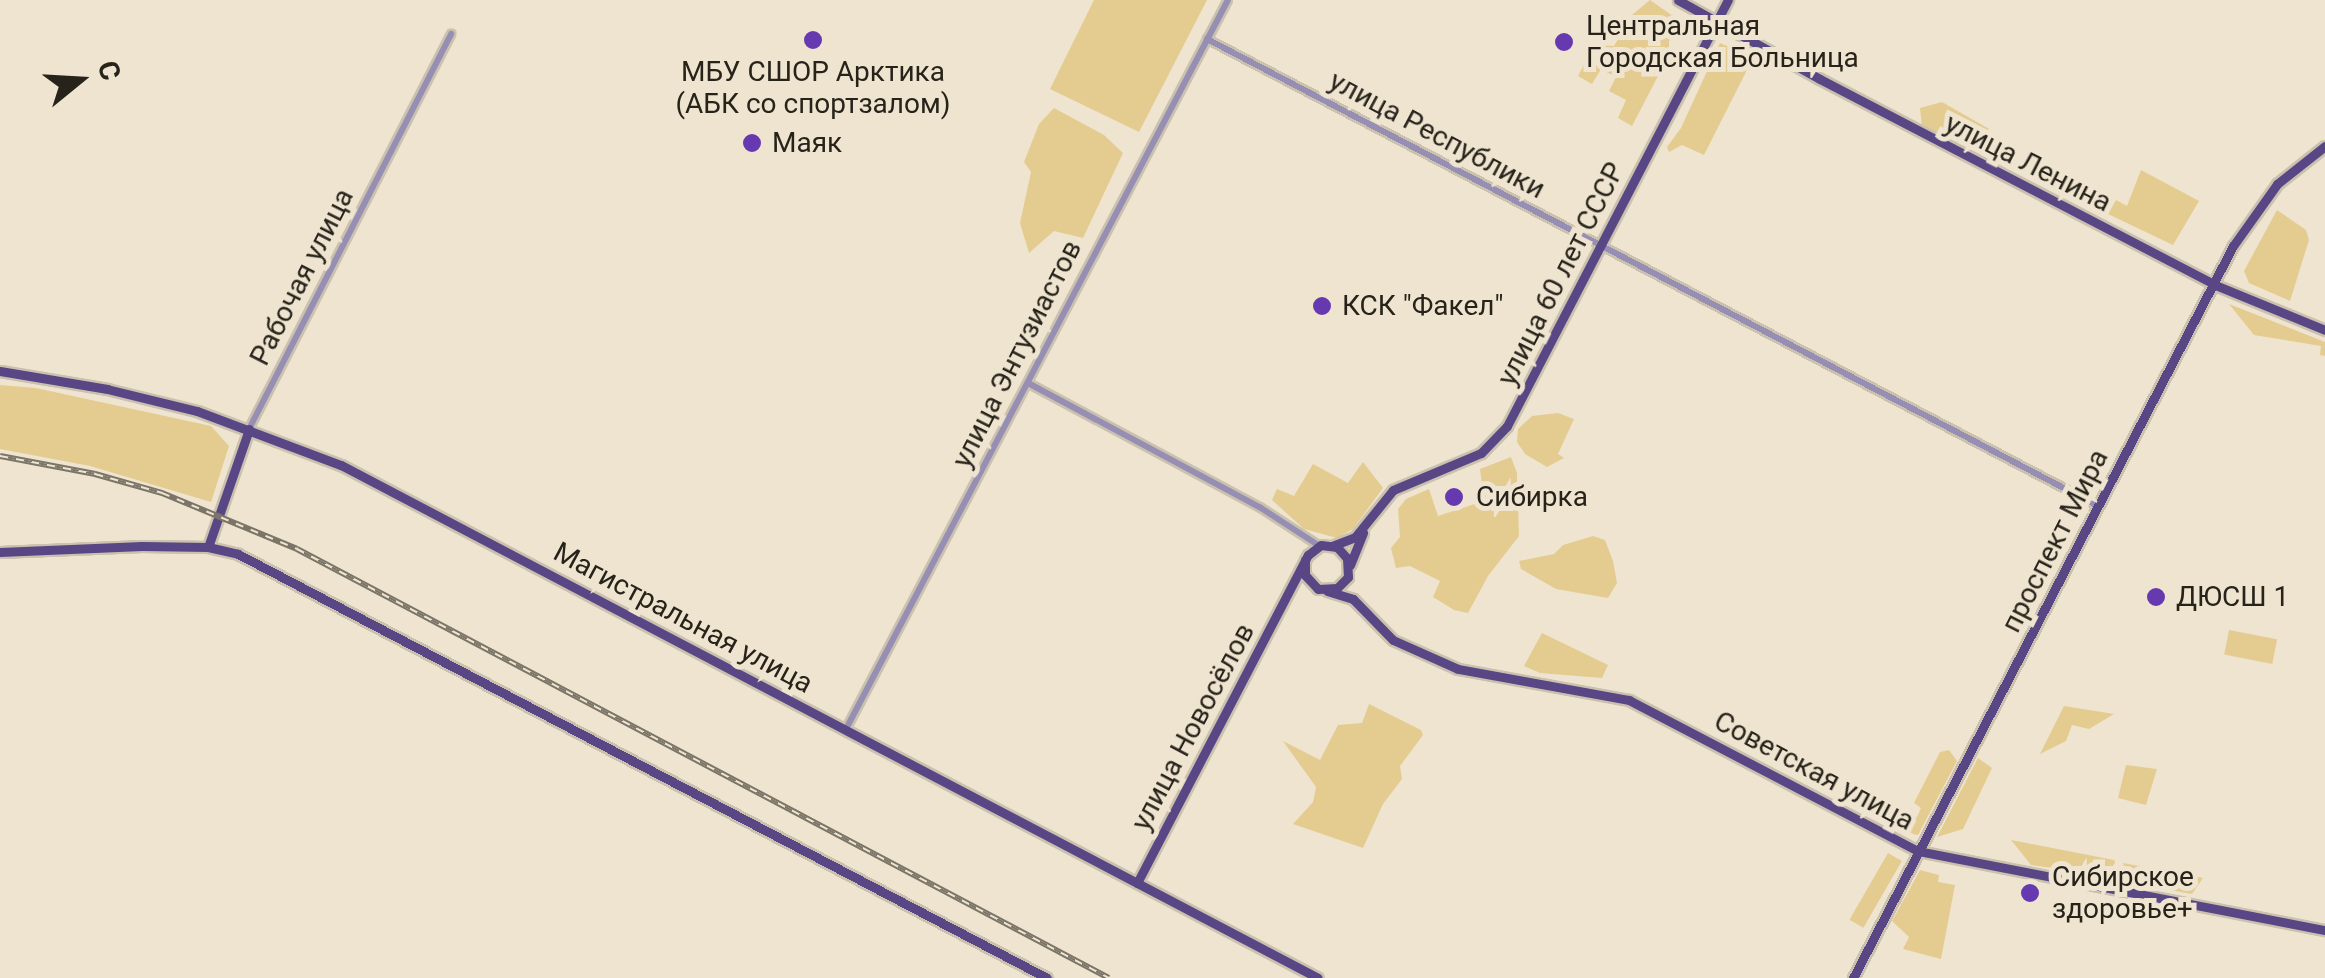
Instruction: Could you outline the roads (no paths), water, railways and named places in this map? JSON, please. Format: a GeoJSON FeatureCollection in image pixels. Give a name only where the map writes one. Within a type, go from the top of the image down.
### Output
{"type":"FeatureCollection","features":[{"type":"Feature","properties":{"kind":"main road","name":"улица Ленина"},"geometry":{"type":"LineString","coordinates":[[1678,0],[1715,24],[2213,284],[2325,330]]}},
{"type":"Feature","properties":{"kind":"main road","name":"улица 60 лет СССР"},"geometry":{"type":"LineString","coordinates":[[1327,546],[1349,541],[1402,484],[1470,459],[1498,437],[1728,0]]}},
{"type":"Feature","properties":{"kind":"main road","name":"проспект Мира"},"geometry":{"type":"LineString","coordinates":[[1852,978],[2240,234],[2272,190],[2325,146]]}},
{"type":"Feature","properties":{"kind":"main road","name":"Магистральная улица"},"geometry":{"type":"LineString","coordinates":[[0,371],[133,395],[249,429],[406,496],[1318,978]]}},
{"type":"Feature","properties":{"kind":"main road","name":"Рабочая улица"},"geometry":{"type":"LineString","coordinates":[[208,547],[249,429]]}},
{"type":"Feature","properties":{"kind":"main road"},"geometry":{"type":"LineString","coordinates":[[1289,593],[1304,587],[1323,590],[1342,585],[1372,514]]}},
{"type":"Feature","properties":{"kind":"main road"},"geometry":{"type":"LineString","coordinates":[[1323,590],[1305,575],[1305,560],[1327,546],[1345,554],[1364,611]]}},
{"type":"Feature","properties":{"kind":"main road"},"geometry":{"type":"LineString","coordinates":[[0,552],[208,547],[238,554],[1047,978]]}},
{"type":"Feature","properties":{"kind":"main road","name":"улица Новосёлов"},"geometry":{"type":"LineString","coordinates":[[1137,882],[1305,560]]}},
{"type":"Feature","properties":{"kind":"main road","name":"Советская улица"},"geometry":{"type":"LineString","coordinates":[[1323,590],[1346,594],[1393,640],[1476,675],[1592,690],[1629,700],[1918,851],[2325,930]]}},
{"type":"Feature","properties":{"kind":"street","name":"улица Энтузиастов"},"geometry":{"type":"LineString","coordinates":[[846,729],[1228,0]]}},
{"type":"Feature","properties":{"kind":"street","name":"Рабочая улица"},"geometry":{"type":"LineString","coordinates":[[249,429],[451,34]]}},
{"type":"Feature","properties":{"kind":"street","name":"улица Республики"},"geometry":{"type":"LineString","coordinates":[[1207,39],[2098,506]]}},
{"type":"Feature","properties":{"kind":"street"},"geometry":{"type":"LineString","coordinates":[[1028,383],[1260,508],[1306,546],[1305,560]]}},
{"type":"Feature","properties":{"kind":"street"},"geometry":{"type":"LineString","coordinates":[[1297,536],[1327,546]]}},
{"type":"Feature","properties":{"kind":"railway"},"geometry":{"type":"LineString","coordinates":[[0,456],[95,474],[162,493],[297,549],[1109,978]]}},
{"type":"Feature","properties":{"kind":"place","name":"МБУ СШОР Арктика (АБК со спортзалом)"},"geometry":{"type":"Point","coordinates":[813,40]}},
{"type":"Feature","properties":{"kind":"place","name":"Центральная Городская Больница"},"geometry":{"type":"Point","coordinates":[1564,42]}},
{"type":"Feature","properties":{"kind":"place","name":"Маяк"},"geometry":{"type":"Point","coordinates":[752,143]}},
{"type":"Feature","properties":{"kind":"place","name":"КСК \"Факел\""},"geometry":{"type":"Point","coordinates":[1322,306]}},
{"type":"Feature","properties":{"kind":"place","name":"Сибирка"},"geometry":{"type":"Point","coordinates":[1454,497]}},
{"type":"Feature","properties":{"kind":"place","name":"ДЮСШ 1"},"geometry":{"type":"Point","coordinates":[2156,597]}},
{"type":"Feature","properties":{"kind":"place","name":"Сибирское здоровье+"},"geometry":{"type":"Point","coordinates":[2030,893]}}]}
